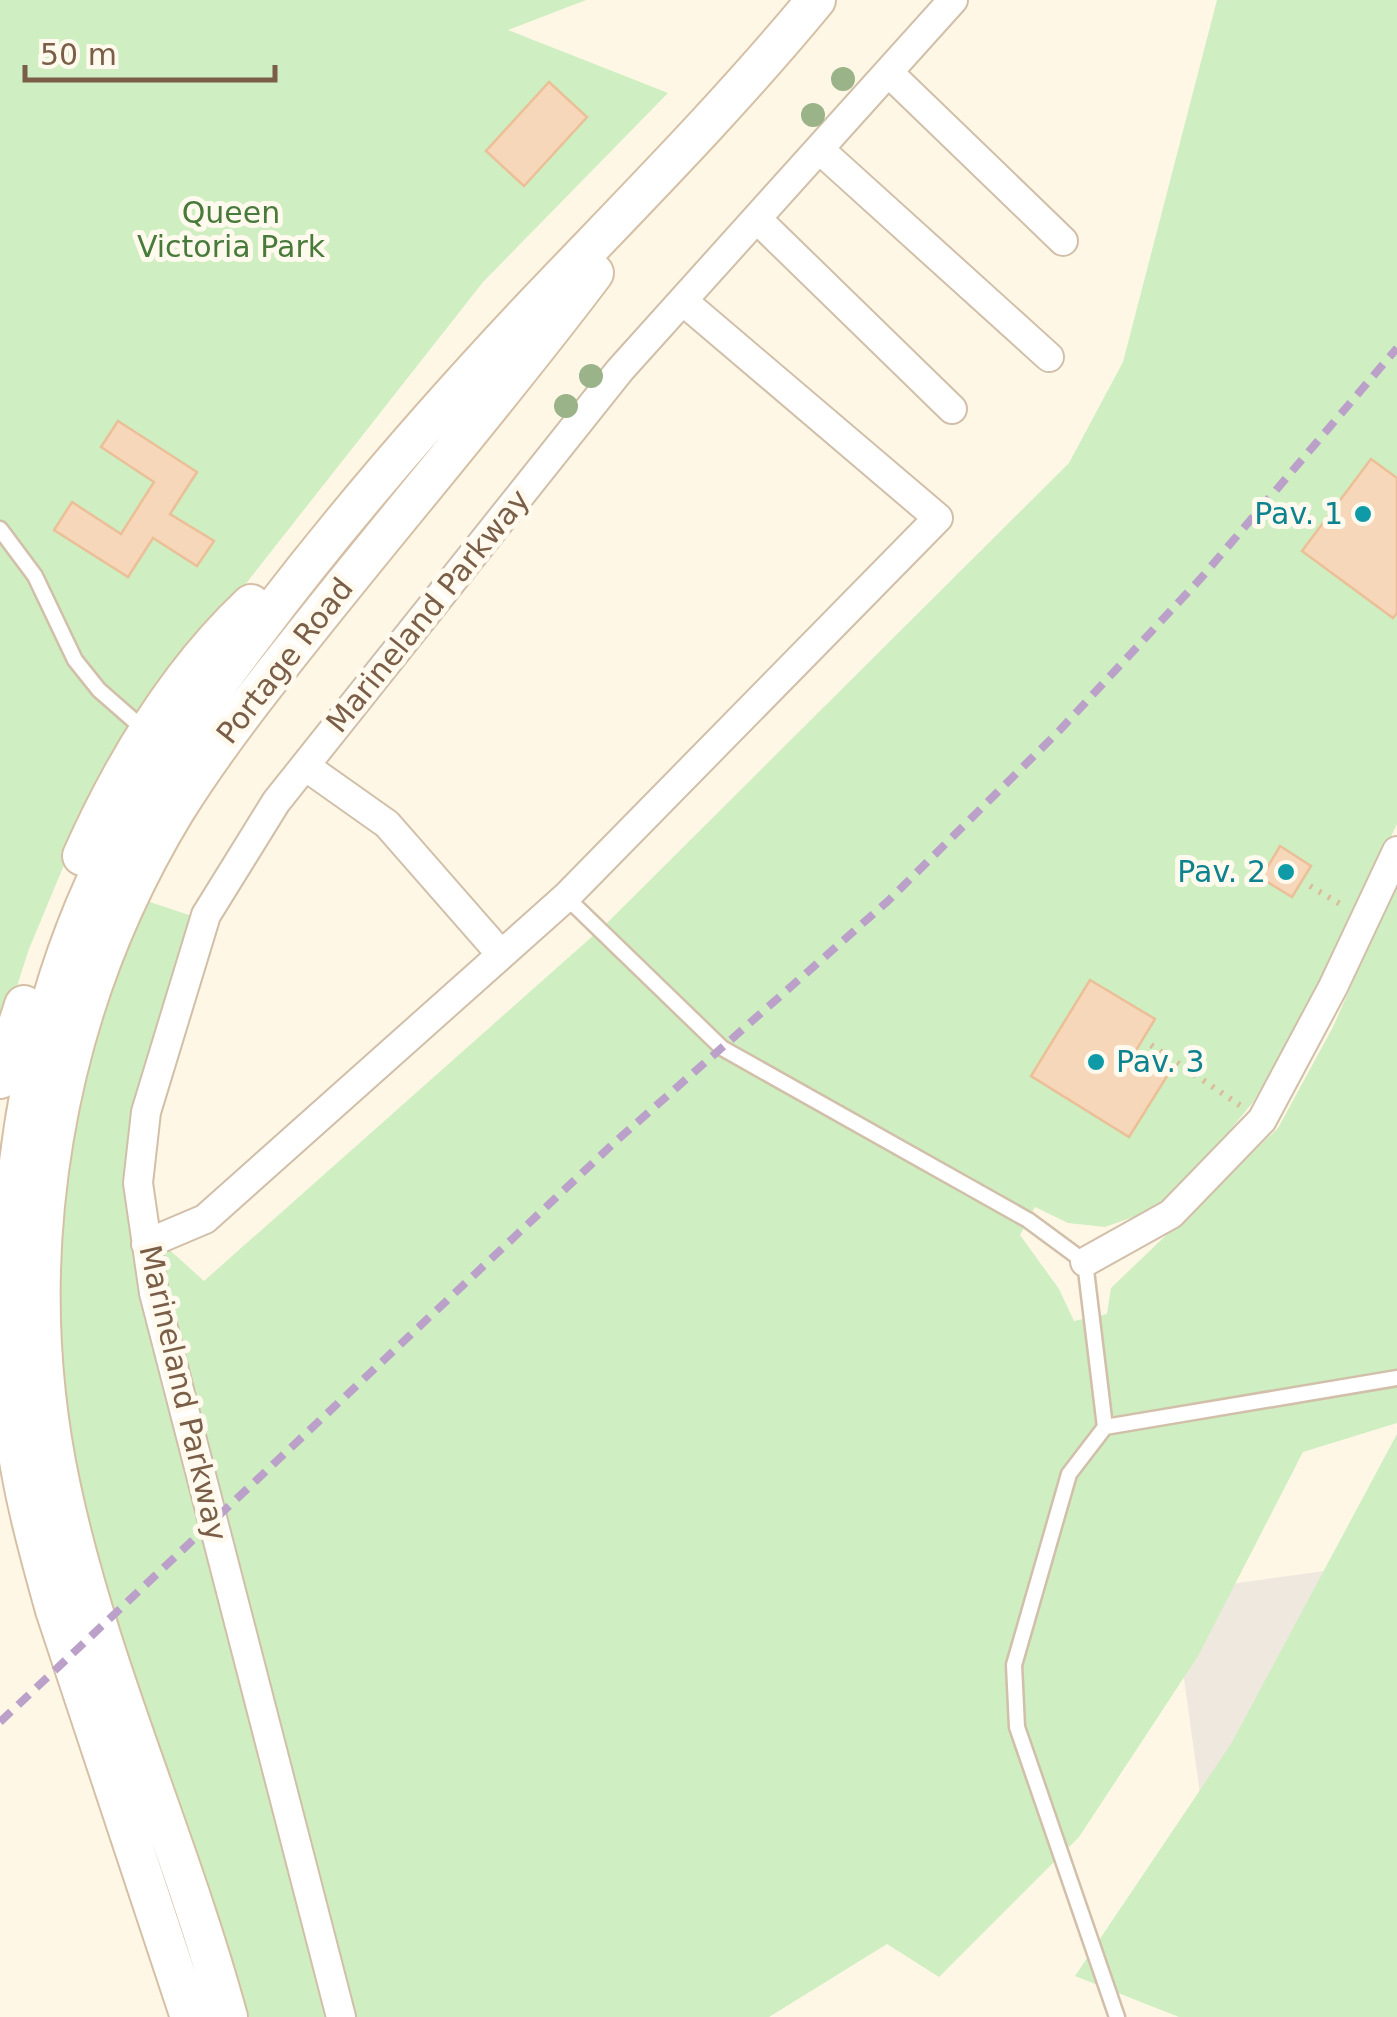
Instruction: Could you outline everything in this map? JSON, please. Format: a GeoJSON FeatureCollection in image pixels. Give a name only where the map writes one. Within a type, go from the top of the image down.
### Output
{"type":"FeatureCollection","features":[{"type":"Feature","properties":{"kind":"main road","name":"Portage Road"},"geometry":{"type":"LineString","coordinates":[[173,753],[200,659],[236,618],[355,507],[536,304],[695,140],[816,0]]}},
{"type":"Feature","properties":{"kind":"main road","name":"Portage Road"},"geometry":{"type":"LineString","coordinates":[[17,1228],[14,1165],[28,1086],[57,980],[115,843],[173,753],[315,621],[504,392],[695,140]]}},
{"type":"Feature","properties":{"kind":"main road"},"geometry":{"type":"LineString","coordinates":[[0,1078],[63,898],[112,793],[173,753]]}},
{"type":"Feature","properties":{"kind":"main road"},"geometry":{"type":"LineString","coordinates":[[17,1228],[8,1333],[14,1428],[32,1527],[70,1657],[190,2017]]}},
{"type":"Feature","properties":{"kind":"main road"},"geometry":{"type":"LineString","coordinates":[[17,1228],[41,1314],[53,1438],[72,1535],[98,1629],[186,1882],[228,2017]]}},
{"type":"Feature","properties":{"kind":"street"},"geometry":{"type":"LineString","coordinates":[[146,1244],[205,1219],[566,897],[938,518],[683,300],[953,0]]}},
{"type":"Feature","properties":{"kind":"street"},"geometry":{"type":"LineString","coordinates":[[888,72],[1063,241]]}},
{"type":"Feature","properties":{"kind":"street"},"geometry":{"type":"LineString","coordinates":[[819,149],[1049,357]]}},
{"type":"Feature","properties":{"kind":"street"},"geometry":{"type":"LineString","coordinates":[[756,219],[952,408]]}},
{"type":"Feature","properties":{"kind":"street","name":"Marineland Parkway"},"geometry":{"type":"LineString","coordinates":[[342,2017],[154,1292],[138,1183],[146,1112],[206,915],[276,802],[586,413],[683,300]]}},
{"type":"Feature","properties":{"kind":"street"},"geometry":{"type":"LineString","coordinates":[[305,766],[388,824],[500,954]]}},
{"type":"Feature","properties":{"kind":"street"},"geometry":{"type":"LineString","coordinates":[[1085,1262],[1171,1214],[1262,1120],[1333,987],[1397,851]]}},
{"type":"Feature","properties":{"kind":"lane"},"geometry":{"type":"LineString","coordinates":[[0,529],[35,576],[75,660],[99,690],[173,753]]}},
{"type":"Feature","properties":{"kind":"lane"},"geometry":{"type":"LineString","coordinates":[[566,897],[722,1048],[1028,1220],[1085,1262],[1105,1427]]}},
{"type":"Feature","properties":{"kind":"lane"},"geometry":{"type":"LineString","coordinates":[[1117,2017],[1017,1727],[1014,1665],[1069,1474],[1105,1427],[1397,1378]]}},
{"type":"Feature","properties":{"kind":"path"},"geometry":{"type":"LineString","coordinates":[[1151,1045],[1262,1120]]}},
{"type":"Feature","properties":{"kind":"shaded area"},"geometry":{"type":"Polygon","coordinates":[[[1397,1561],[1397,2017],[1231,2017],[1172,1592],[1397,1561]]]}},
{"type":"Feature","properties":{"kind":"green space","name":"Queen Victoria Park"},"geometry":{"type":"Polygon","coordinates":[[[0,0],[586,0],[508,30],[668,93],[483,282],[189,656],[69,853],[29,949],[0,1038],[0,0]]]}},
{"type":"Feature","properties":{"kind":"green space"},"geometry":{"type":"Polygon","coordinates":[[[1217,0],[1397,0],[1397,478],[1371,459],[1303,551],[1392,618],[1397,613],[1397,824],[1312,1001],[1253,1102],[1201,1166],[1150,1211],[1105,1227],[1068,1223],[1035,1207],[1020,1235],[1059,1289],[1074,1321],[1107,1314],[1111,1288],[1278,1128],[1333,1027],[1397,882],[1397,1423],[1303,1452],[1198,1656],[1079,1837],[939,1977],[887,1944],[769,2017],[245,2017],[103,1595],[75,1471],[59,1337],[64,1183],[95,1032],[147,901],[201,919],[131,1215],[204,1281],[604,926],[1069,463],[1123,362],[1217,0]],[[1280,847],[1261,878],[1292,897],[1311,866],[1280,847]],[[1090,980],[1031,1076],[1129,1137],[1169,1073],[1135,1052],[1155,1019],[1090,980]]]}},
{"type":"Feature","properties":{"kind":"green space"},"geometry":{"type":"Polygon","coordinates":[[[1397,1434],[1397,2017],[1179,2017],[1075,1976],[1231,1744],[1397,1434]]]}},
{"type":"Feature","properties":{"kind":"building"},"geometry":{"type":"Polygon","coordinates":[[[549,82],[587,117],[524,186],[486,151],[549,82]]]}},
{"type":"Feature","properties":{"kind":"building"},"geometry":{"type":"Polygon","coordinates":[[[118,421],[197,472],[170,514],[214,541],[197,566],[153,538],[128,577],[54,530],[72,502],[121,534],[154,482],[101,447],[118,421]]]}},
{"type":"Feature","properties":{"kind":"building","name":"Pav. 1"},"geometry":{"type":"Polygon","coordinates":[[[1371,459],[1397,478],[1397,613],[1393,618],[1302,551],[1371,459]]]}},
{"type":"Feature","properties":{"kind":"building","name":"Pav. 2"},"geometry":{"type":"Polygon","coordinates":[[[1280,846],[1311,866],[1292,897],[1261,878],[1280,846]]]}},
{"type":"Feature","properties":{"kind":"building","name":"Pav. 3"},"geometry":{"type":"Polygon","coordinates":[[[1090,980],[1155,1019],[1135,1052],[1169,1073],[1129,1137],[1031,1076],[1090,980]]]}},
{"type":"Feature","properties":{"kind":"railway"},"geometry":{"type":"LineString","coordinates":[[0,1722],[615,1142],[888,901],[1059,731],[1202,577],[1397,348]]}},
{"type":"Feature","properties":{"kind":"place","name":"Pav. 1"},"geometry":{"type":"Point","coordinates":[1363,514]}},
{"type":"Feature","properties":{"kind":"place","name":"Pav. 2"},"geometry":{"type":"Point","coordinates":[1286,872]}},
{"type":"Feature","properties":{"kind":"place","name":"Pav. 3"},"geometry":{"type":"Point","coordinates":[1096,1062]}}]}
